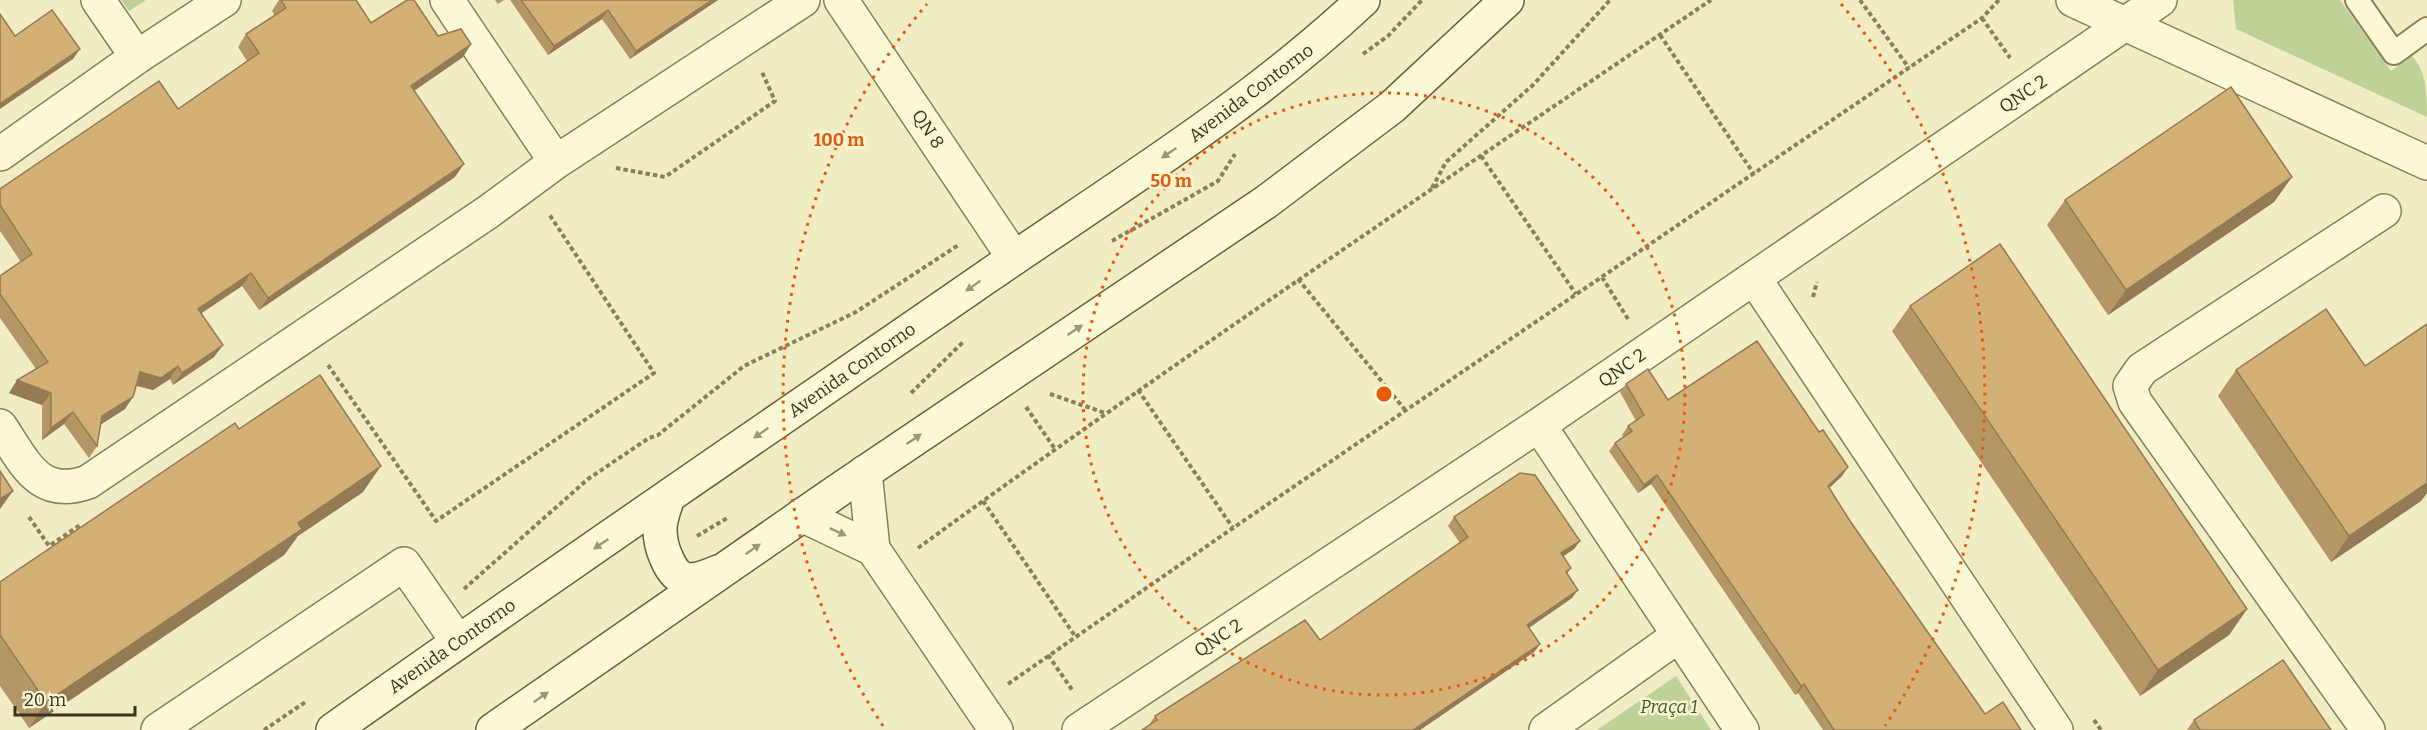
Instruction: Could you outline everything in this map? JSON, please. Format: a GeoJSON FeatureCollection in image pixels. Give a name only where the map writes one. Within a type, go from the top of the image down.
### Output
{"type":"FeatureCollection","features":[{"type":"Feature","properties":{"kind":"street"},"geometry":{"type":"LineString","coordinates":[[98,0],[137,57]]}},
{"type":"Feature","properties":{"kind":"street"},"geometry":{"type":"LineString","coordinates":[[0,154],[137,57],[224,0]]}},
{"type":"Feature","properties":{"kind":"street"},"geometry":{"type":"LineString","coordinates":[[447,0],[556,162]]}},
{"type":"Feature","properties":{"kind":"street"},"geometry":{"type":"LineString","coordinates":[[0,426],[35,477],[62,488],[88,482],[488,212],[556,162],[803,0]]}},
{"type":"Feature","properties":{"kind":"street","name":"QN 8"},"geometry":{"type":"LineString","coordinates":[[841,0],[1014,258]]}},
{"type":"Feature","properties":{"kind":"street","name":"Avenida Contorno"},"geometry":{"type":"LineString","coordinates":[[333,730],[1014,258],[1195,136],[1318,42],[1363,0]]}},
{"type":"Feature","properties":{"kind":"street"},"geometry":{"type":"LineString","coordinates":[[493,730],[802,515],[1266,202],[1392,106],[1507,0]]}},
{"type":"Feature","properties":{"kind":"street"},"geometry":{"type":"LineString","coordinates":[[2073,0],[2427,163]]}},
{"type":"Feature","properties":{"kind":"street","name":"QNC 2"},"geometry":{"type":"LineString","coordinates":[[1079,730],[1539,425],[2160,0]]}},
{"type":"Feature","properties":{"kind":"street"},"geometry":{"type":"LineString","coordinates":[[2368,730],[2135,402],[2130,386],[2142,369],[2384,211]]}},
{"type":"Feature","properties":{"kind":"street"},"geometry":{"type":"LineString","coordinates":[[1754,278],[2056,730]]}},
{"type":"Feature","properties":{"kind":"street"},"geometry":{"type":"LineString","coordinates":[[1539,425],[1742,730]]}},
{"type":"Feature","properties":{"kind":"street"},"geometry":{"type":"LineString","coordinates":[[865,472],[881,559],[989,719]]}},
{"type":"Feature","properties":{"kind":"street"},"geometry":{"type":"LineString","coordinates":[[668,497],[660,528],[662,548],[673,573],[681,578],[693,580],[723,570]]}},
{"type":"Feature","properties":{"kind":"street"},"geometry":{"type":"LineString","coordinates":[[802,515],[881,559]]}},
{"type":"Feature","properties":{"kind":"street"},"geometry":{"type":"LineString","coordinates":[[158,730],[404,564],[458,642]]}},
{"type":"Feature","properties":{"kind":"street"},"geometry":{"type":"LineString","coordinates":[[1546,730],[1678,636]]}},
{"type":"Feature","properties":{"kind":"lane"},"geometry":{"type":"LineString","coordinates":[[2357,0],[2394,53],[2424,39]]}},
{"type":"Feature","properties":{"kind":"path"},"geometry":{"type":"LineString","coordinates":[[1431,189],[1446,162],[1533,85],[1610,0]]}},
{"type":"Feature","properties":{"kind":"path"},"geometry":{"type":"LineString","coordinates":[[881,559],[983,501],[1298,279],[1711,0]]}},
{"type":"Feature","properties":{"kind":"path"},"geometry":{"type":"LineString","coordinates":[[1860,0],[1909,68]]}},
{"type":"Feature","properties":{"kind":"path"},"geometry":{"type":"LineString","coordinates":[[989,719],[1018,675],[1982,18],[2000,0]]}},
{"type":"Feature","properties":{"kind":"path"},"geometry":{"type":"LineString","coordinates":[[1982,18],[2031,88]]}},
{"type":"Feature","properties":{"kind":"path"},"geometry":{"type":"LineString","coordinates":[[1660,35],[1754,174]]}},
{"type":"Feature","properties":{"kind":"path"},"geometry":{"type":"LineString","coordinates":[[608,167],[665,177],[775,101],[759,66]]}},
{"type":"Feature","properties":{"kind":"path"},"geometry":{"type":"LineString","coordinates":[[1481,156],[1576,294]]}},
{"type":"Feature","properties":{"kind":"path"},"geometry":{"type":"LineString","coordinates":[[540,217],[549,214],[557,207]]}},
{"type":"Feature","properties":{"kind":"path"},"geometry":{"type":"LineString","coordinates":[[324,359],[436,521],[654,373],[549,214]]}},
{"type":"Feature","properties":{"kind":"path"},"geometry":{"type":"LineString","coordinates":[[438,612],[588,479],[649,438],[658,435],[744,366],[856,312],[960,245],[963,235]]}},
{"type":"Feature","properties":{"kind":"path"},"geometry":{"type":"LineString","coordinates":[[1814,302],[1812,294],[1820,276]]}},
{"type":"Feature","properties":{"kind":"path"},"geometry":{"type":"LineString","coordinates":[[1602,277],[1648,350]]}},
{"type":"Feature","properties":{"kind":"path"},"geometry":{"type":"LineString","coordinates":[[1298,279],[1406,411]]}},
{"type":"Feature","properties":{"kind":"path"},"geometry":{"type":"LineString","coordinates":[[1138,390],[1233,528]]}},
{"type":"Feature","properties":{"kind":"path"},"geometry":{"type":"LineString","coordinates":[[1044,392],[1106,413]]}},
{"type":"Feature","properties":{"kind":"path"},"geometry":{"type":"LineString","coordinates":[[1032,400],[1025,405],[1055,449]]}},
{"type":"Feature","properties":{"kind":"path"},"geometry":{"type":"LineString","coordinates":[[983,501],[1075,636]]}},
{"type":"Feature","properties":{"kind":"path"},"geometry":{"type":"LineString","coordinates":[[264,730],[312,697]]}},
{"type":"Feature","properties":{"kind":"path"},"geometry":{"type":"LineString","coordinates":[[2088,710],[2101,730]]}},
{"type":"Feature","properties":{"kind":"green space"},"geometry":{"type":"Polygon","coordinates":[[[121,0],[146,0],[129,11],[121,0]]]}},
{"type":"Feature","properties":{"kind":"green space"},"geometry":{"type":"Polygon","coordinates":[[[2233,0],[2340,0],[2391,71],[2412,56],[2421,69],[2425,84],[2427,117],[2236,29],[2233,0]]]}},
{"type":"Feature","properties":{"kind":"green space","name":"Praça 1"},"geometry":{"type":"Polygon","coordinates":[[[1676,676],[1711,730],[1597,730],[1676,676]]]}},
{"type":"Feature","properties":{"kind":"building"},"geometry":{"type":"Polygon","coordinates":[[[281,0],[356,0],[371,23],[407,0],[414,0],[438,36],[461,29],[471,44],[411,86],[464,164],[268,298],[251,273],[198,309],[223,345],[182,373],[178,366],[161,378],[140,372],[133,397],[102,416],[97,446],[73,412],[51,428],[51,393],[17,380],[48,362],[0,294],[0,276],[32,254],[0,205],[0,189],[159,81],[178,109],[259,53],[246,34],[286,8],[281,0]]]}},
{"type":"Feature","properties":{"kind":"building"},"geometry":{"type":"Polygon","coordinates":[[[521,0],[712,0],[636,51],[608,10],[554,46],[521,0]]]}},
{"type":"Feature","properties":{"kind":"building"},"geometry":{"type":"Polygon","coordinates":[[[52,10],[80,49],[0,104],[0,14],[15,36],[52,10]]]}},
{"type":"Feature","properties":{"kind":"building"},"geometry":{"type":"Polygon","coordinates":[[[2231,87],[2292,177],[2126,290],[2065,200],[2231,87]]]}},
{"type":"Feature","properties":{"kind":"building"},"geometry":{"type":"Polygon","coordinates":[[[2000,244],[2247,609],[2158,670],[1910,306],[2000,244]]]}},
{"type":"Feature","properties":{"kind":"building"},"geometry":{"type":"Polygon","coordinates":[[[2326,309],[2365,366],[2427,324],[2427,483],[2349,536],[2236,370],[2326,309]]]}},
{"type":"Feature","properties":{"kind":"building"},"geometry":{"type":"Polygon","coordinates":[[[1757,341],[1819,432],[1823,430],[1848,467],[1828,486],[1850,521],[1985,714],[2003,702],[2021,730],[1834,730],[1804,684],[1801,686],[1657,475],[1644,485],[1615,443],[1632,431],[1628,426],[1644,415],[1626,384],[1648,369],[1668,400],[1757,341]]]}},
{"type":"Feature","properties":{"kind":"building"},"geometry":{"type":"Polygon","coordinates":[[[320,375],[381,466],[298,523],[302,529],[46,702],[0,635],[0,582],[235,423],[239,429],[320,375]]]}},
{"type":"Feature","properties":{"kind":"building"},"geometry":{"type":"Polygon","coordinates":[[[0,471],[13,491],[0,499],[0,471]]]}},
{"type":"Feature","properties":{"kind":"building"},"geometry":{"type":"Polygon","coordinates":[[[1520,473],[1535,475],[1580,541],[1561,553],[1571,568],[1566,572],[1578,590],[1527,625],[1540,644],[1413,730],[1142,730],[1157,720],[1155,716],[1305,620],[1320,640],[1468,537],[1454,517],[1520,473]]]}},
{"type":"Feature","properties":{"kind":"building"},"geometry":{"type":"Polygon","coordinates":[[[2283,660],[2331,730],[2200,730],[2194,720],[2283,660]]]}}]}
